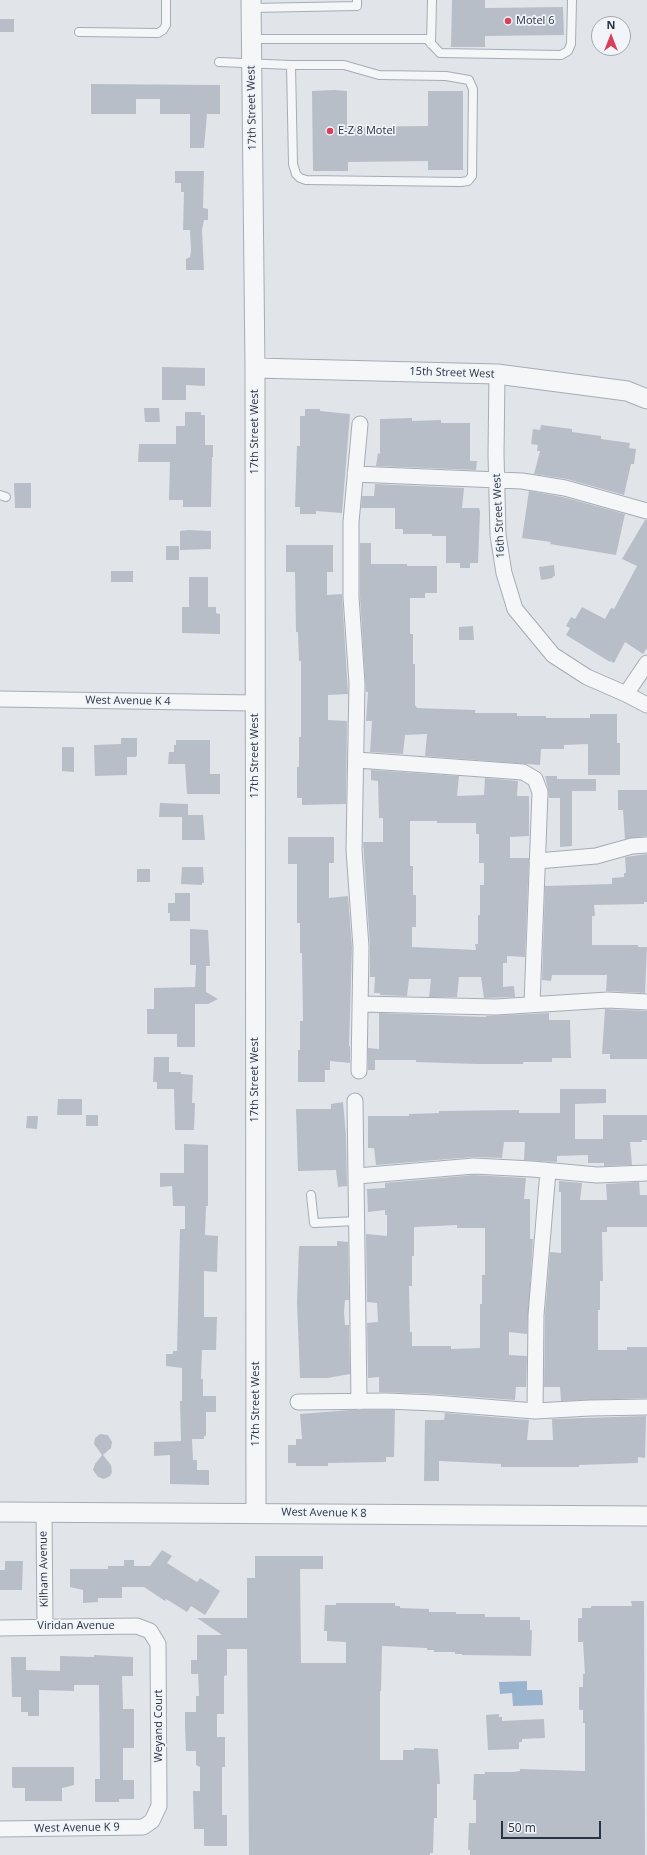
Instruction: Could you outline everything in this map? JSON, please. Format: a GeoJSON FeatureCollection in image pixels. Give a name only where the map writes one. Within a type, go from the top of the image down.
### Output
{"type":"FeatureCollection","features":[{"type":"Feature","properties":{"kind":"street","name":"17th Street West"},"geometry":{"type":"LineString","coordinates":[[251,4],[255,368],[256,1513]]}},
{"type":"Feature","properties":{"kind":"street","name":"15th Street West"},"geometry":{"type":"LineString","coordinates":[[255,368],[497,374],[627,391],[647,399]]}},
{"type":"Feature","properties":{"kind":"street","name":"16th Street West"},"geometry":{"type":"LineString","coordinates":[[497,374],[498,535],[504,573],[515,608],[553,655],[587,678],[626,694],[647,706]]}},
{"type":"Feature","properties":{"kind":"street"},"geometry":{"type":"LineString","coordinates":[[359,1071],[361,947],[354,850],[357,760],[357,683],[351,597],[351,522],[360,424]]}},
{"type":"Feature","properties":{"kind":"street"},"geometry":{"type":"LineString","coordinates":[[356,474],[497,479],[565,488],[647,511]]}},
{"type":"Feature","properties":{"kind":"street"},"geometry":{"type":"LineString","coordinates":[[626,694],[647,663]]}},
{"type":"Feature","properties":{"kind":"street","name":"West Avenue K 4"},"geometry":{"type":"LineString","coordinates":[[0,699],[255,703]]}},
{"type":"Feature","properties":{"kind":"street"},"geometry":{"type":"LineString","coordinates":[[357,760],[523,772],[535,779],[540,792],[532,1004]]}},
{"type":"Feature","properties":{"kind":"street"},"geometry":{"type":"LineString","coordinates":[[537,861],[596,856],[632,846],[647,845]]}},
{"type":"Feature","properties":{"kind":"street"},"geometry":{"type":"LineString","coordinates":[[361,1004],[489,1007],[608,1000],[647,1002]]}},
{"type":"Feature","properties":{"kind":"street"},"geometry":{"type":"LineString","coordinates":[[355,1101],[359,1402]]}},
{"type":"Feature","properties":{"kind":"street"},"geometry":{"type":"LineString","coordinates":[[357,1176],[474,1166],[548,1170],[598,1175],[647,1173]]}},
{"type":"Feature","properties":{"kind":"street"},"geometry":{"type":"LineString","coordinates":[[535,1411],[536,1315],[548,1170]]}},
{"type":"Feature","properties":{"kind":"street"},"geometry":{"type":"LineString","coordinates":[[298,1402],[434,1403],[535,1411],[647,1407]]}},
{"type":"Feature","properties":{"kind":"street","name":"West Avenue K 8"},"geometry":{"type":"LineString","coordinates":[[0,1512],[647,1516]]}},
{"type":"Feature","properties":{"kind":"street","name":"Kilham Avenue"},"geometry":{"type":"LineString","coordinates":[[44,1512],[45,1626]]}},
{"type":"Feature","properties":{"kind":"street","name":"Viridan Avenue"},"geometry":{"type":"LineString","coordinates":[[0,1628],[45,1626],[137,1626],[150,1631]]}},
{"type":"Feature","properties":{"kind":"street","name":"Weyand Court"},"geometry":{"type":"LineString","coordinates":[[150,1631],[158,1644],[160,1806],[152,1821]]}},
{"type":"Feature","properties":{"kind":"street","name":"West Avenue K 9"},"geometry":{"type":"LineString","coordinates":[[0,1829],[143,1827],[152,1821]]}},
{"type":"Feature","properties":{"kind":"lane"},"geometry":{"type":"LineString","coordinates":[[79,32],[158,33],[163,30],[166,25],[166,0]]}},
{"type":"Feature","properties":{"kind":"lane"},"geometry":{"type":"LineString","coordinates":[[251,4],[357,6],[357,0]]}},
{"type":"Feature","properties":{"kind":"lane"},"geometry":{"type":"LineString","coordinates":[[431,44],[432,0]]}},
{"type":"Feature","properties":{"kind":"lane"},"geometry":{"type":"LineString","coordinates":[[251,40],[427,39],[440,54],[561,55],[568,51],[571,44],[572,0]]}},
{"type":"Feature","properties":{"kind":"lane"},"geometry":{"type":"LineString","coordinates":[[219,62],[251,62],[291,66],[344,65],[379,75],[446,76],[469,80],[472,89],[472,176],[468,181],[461,182],[306,180],[300,178],[296,174],[293,164],[291,66]]}},
{"type":"Feature","properties":{"kind":"lane"},"geometry":{"type":"LineString","coordinates":[[311,1195],[314,1223],[357,1221]]}},
{"type":"Feature","properties":{"kind":"water"},"geometry":{"type":"Polygon","coordinates":[[[527,1681],[527,1690],[542,1690],[543,1705],[513,1706],[512,1693],[500,1694],[499,1682],[527,1681]]]}},
{"type":"Feature","properties":{"kind":"building","name":"Motel 6"},"geometry":{"type":"Polygon","coordinates":[[[452,0],[485,0],[485,8],[563,7],[564,35],[485,36],[485,47],[451,47],[452,0]]]}},
{"type":"Feature","properties":{"kind":"building"},"geometry":{"type":"Polygon","coordinates":[[[0,19],[14,19],[14,32],[0,32],[0,19]]]}},
{"type":"Feature","properties":{"kind":"building"},"geometry":{"type":"Polygon","coordinates":[[[91,84],[220,85],[220,114],[207,114],[204,148],[190,148],[190,114],[160,114],[160,99],[136,99],[136,114],[91,114],[91,84]]]}},
{"type":"Feature","properties":{"kind":"building"},"geometry":{"type":"Polygon","coordinates":[[[312,91],[347,91],[347,127],[428,126],[428,91],[463,91],[463,170],[428,170],[428,161],[348,162],[348,171],[313,171],[312,91]]]}},
{"type":"Feature","properties":{"kind":"building"},"geometry":{"type":"Polygon","coordinates":[[[175,171],[204,171],[203,208],[208,209],[208,220],[204,220],[202,230],[204,270],[186,270],[186,259],[190,257],[191,251],[190,230],[183,230],[184,192],[181,192],[181,183],[175,183],[175,171]]]}},
{"type":"Feature","properties":{"kind":"building"},"geometry":{"type":"Polygon","coordinates":[[[162,367],[205,368],[205,386],[186,385],[186,400],[162,400],[162,367]]]}},
{"type":"Feature","properties":{"kind":"building"},"geometry":{"type":"Polygon","coordinates":[[[144,408],[159,408],[160,422],[145,422],[144,408]]]}},
{"type":"Feature","properties":{"kind":"building"},"geometry":{"type":"Polygon","coordinates":[[[305,409],[320,409],[320,411],[350,414],[342,513],[316,511],[316,514],[300,514],[300,507],[295,507],[297,446],[300,446],[300,416],[305,416],[305,409]]]}},
{"type":"Feature","properties":{"kind":"building"},"geometry":{"type":"Polygon","coordinates":[[[185,412],[201,412],[201,415],[205,415],[205,445],[213,445],[211,507],[183,507],[183,500],[169,500],[170,462],[138,462],[139,444],[176,444],[176,426],[185,426],[185,412]]]}},
{"type":"Feature","properties":{"kind":"building"},"geometry":{"type":"Polygon","coordinates":[[[412,418],[412,421],[441,420],[441,423],[470,423],[470,461],[477,461],[476,470],[376,466],[378,453],[380,454],[380,419],[412,418]]]}},
{"type":"Feature","properties":{"kind":"building"},"geometry":{"type":"Polygon","coordinates":[[[541,425],[572,429],[572,432],[601,436],[601,439],[630,443],[629,448],[636,449],[634,464],[631,464],[624,495],[567,479],[534,474],[540,451],[537,451],[538,445],[531,444],[533,429],[540,430],[541,425]]]}},
{"type":"Feature","properties":{"kind":"building"},"geometry":{"type":"Polygon","coordinates":[[[14,483],[31,483],[31,508],[15,508],[14,483]]]}},
{"type":"Feature","properties":{"kind":"building"},"geometry":{"type":"Polygon","coordinates":[[[375,484],[464,488],[462,508],[479,508],[480,512],[478,563],[470,563],[470,568],[460,568],[460,563],[446,563],[446,536],[432,536],[432,534],[403,534],[403,529],[395,529],[395,508],[361,508],[362,496],[374,496],[375,484]]]}},
{"type":"Feature","properties":{"kind":"building"},"geometry":{"type":"Polygon","coordinates":[[[529,491],[563,497],[625,514],[616,555],[550,544],[551,542],[522,538],[529,491]]]}},
{"type":"Feature","properties":{"kind":"building"},"geometry":{"type":"Polygon","coordinates":[[[645,520],[647,520],[647,648],[643,654],[625,642],[614,663],[566,635],[570,628],[566,626],[571,617],[575,619],[582,607],[605,619],[611,608],[614,609],[637,566],[622,559],[645,520]]]}},
{"type":"Feature","properties":{"kind":"building"},"geometry":{"type":"Polygon","coordinates":[[[180,531],[211,531],[211,549],[180,550],[180,531]]]}},
{"type":"Feature","properties":{"kind":"building"},"geometry":{"type":"Polygon","coordinates":[[[360,543],[371,543],[371,564],[437,566],[437,593],[425,593],[425,598],[410,598],[410,634],[413,634],[415,705],[417,708],[475,710],[475,713],[517,713],[517,716],[546,716],[546,718],[590,718],[590,714],[617,714],[617,743],[620,743],[620,775],[588,775],[588,744],[564,745],[564,749],[541,749],[540,765],[425,756],[427,734],[405,735],[403,754],[370,752],[372,721],[366,721],[368,692],[366,692],[360,597],[360,543]]]}},
{"type":"Feature","properties":{"kind":"building"},"geometry":{"type":"Polygon","coordinates":[[[286,545],[333,545],[333,572],[327,572],[327,595],[342,594],[348,694],[328,695],[328,720],[347,721],[346,804],[302,805],[302,798],[297,798],[297,767],[299,767],[299,737],[301,737],[301,661],[299,661],[298,632],[296,632],[295,572],[286,572],[286,545]]]}},
{"type":"Feature","properties":{"kind":"building"},"geometry":{"type":"Polygon","coordinates":[[[166,546],[179,546],[179,560],[166,560],[166,546]]]}},
{"type":"Feature","properties":{"kind":"building"},"geometry":{"type":"Polygon","coordinates":[[[554,565],[555,576],[552,577],[553,578],[541,580],[539,567],[554,565]]]}},
{"type":"Feature","properties":{"kind":"building"},"geometry":{"type":"Polygon","coordinates":[[[111,571],[133,571],[133,582],[111,582],[111,571]]]}},
{"type":"Feature","properties":{"kind":"building"},"geometry":{"type":"Polygon","coordinates":[[[189,577],[208,577],[208,607],[216,607],[216,613],[220,614],[220,634],[182,633],[182,607],[189,607],[189,577]]]}},
{"type":"Feature","properties":{"kind":"building"},"geometry":{"type":"Polygon","coordinates":[[[473,626],[474,640],[459,640],[459,627],[473,626]]]}},
{"type":"Feature","properties":{"kind":"building"},"geometry":{"type":"Polygon","coordinates":[[[121,738],[137,738],[136,757],[127,757],[127,775],[95,776],[94,745],[121,744],[121,738]]]}},
{"type":"Feature","properties":{"kind":"building"},"geometry":{"type":"Polygon","coordinates":[[[176,740],[210,740],[210,774],[220,774],[220,794],[187,794],[185,764],[168,764],[169,752],[174,752],[176,740]]]}},
{"type":"Feature","properties":{"kind":"building"},"geometry":{"type":"Polygon","coordinates":[[[62,747],[74,747],[74,772],[62,771],[62,747]]]}},
{"type":"Feature","properties":{"kind":"building"},"geometry":{"type":"Polygon","coordinates":[[[371,770],[459,776],[457,796],[484,795],[485,778],[518,781],[517,796],[529,796],[529,836],[510,837],[510,858],[529,858],[525,957],[507,956],[507,963],[503,963],[503,987],[514,986],[515,997],[484,998],[481,977],[459,977],[457,997],[429,997],[431,979],[409,979],[407,996],[380,995],[380,993],[374,993],[375,977],[370,977],[370,946],[363,842],[383,842],[383,818],[379,818],[378,781],[371,780],[371,770]],[[410,821],[410,866],[413,866],[413,895],[416,895],[416,927],[412,927],[412,947],[476,950],[475,944],[478,944],[478,915],[480,915],[480,885],[484,885],[484,863],[479,863],[479,834],[476,834],[476,823],[437,823],[437,821],[410,821]]]}},
{"type":"Feature","properties":{"kind":"building"},"geometry":{"type":"Polygon","coordinates":[[[545,776],[557,776],[557,779],[596,779],[596,791],[572,791],[572,846],[560,847],[560,798],[549,798],[545,776]]]}},
{"type":"Feature","properties":{"kind":"building"},"geometry":{"type":"Polygon","coordinates":[[[618,790],[647,790],[647,836],[625,839],[623,810],[618,810],[618,790]]]}},
{"type":"Feature","properties":{"kind":"building"},"geometry":{"type":"Polygon","coordinates":[[[160,803],[188,804],[188,815],[203,815],[205,840],[182,840],[182,817],[159,817],[160,803]]]}},
{"type":"Feature","properties":{"kind":"building"},"geometry":{"type":"Polygon","coordinates":[[[288,837],[334,837],[334,863],[329,863],[329,898],[348,896],[352,947],[349,1046],[350,1063],[330,1061],[330,1070],[325,1070],[325,1082],[298,1082],[300,1021],[303,1021],[302,953],[300,953],[300,923],[297,923],[297,864],[288,864],[288,837]]]}},
{"type":"Feature","properties":{"kind":"building"},"geometry":{"type":"Polygon","coordinates":[[[647,854],[647,902],[644,902],[644,904],[594,905],[595,916],[592,916],[592,945],[638,945],[638,947],[647,947],[645,993],[606,991],[607,975],[552,975],[551,981],[542,980],[545,886],[612,884],[612,878],[624,877],[624,873],[626,873],[625,857],[647,854]]]}},
{"type":"Feature","properties":{"kind":"building"},"geometry":{"type":"Polygon","coordinates":[[[182,867],[203,867],[204,883],[202,883],[202,885],[181,884],[182,867]]]}},
{"type":"Feature","properties":{"kind":"building"},"geometry":{"type":"Polygon","coordinates":[[[137,869],[150,869],[150,882],[137,882],[137,869]]]}},
{"type":"Feature","properties":{"kind":"building"},"geometry":{"type":"Polygon","coordinates":[[[175,893],[190,893],[190,921],[170,921],[168,903],[175,903],[175,893]]]}},
{"type":"Feature","properties":{"kind":"building"},"geometry":{"type":"Polygon","coordinates":[[[190,929],[208,930],[210,966],[206,966],[206,992],[218,999],[208,1004],[195,1004],[195,1047],[177,1047],[177,1034],[147,1034],[147,1009],[154,1009],[154,988],[195,987],[196,965],[190,965],[190,929]]]}},
{"type":"Feature","properties":{"kind":"building"},"geometry":{"type":"Polygon","coordinates":[[[605,1009],[647,1011],[647,1059],[610,1059],[610,1054],[602,1054],[605,1009]]]}},
{"type":"Feature","properties":{"kind":"building"},"geometry":{"type":"Polygon","coordinates":[[[379,1013],[486,1017],[549,1013],[549,1020],[570,1020],[571,1058],[552,1058],[552,1062],[523,1062],[523,1064],[477,1064],[416,1062],[416,1060],[375,1060],[375,1070],[368,1070],[368,1048],[379,1049],[379,1013]]]}},
{"type":"Feature","properties":{"kind":"building"},"geometry":{"type":"Polygon","coordinates":[[[154,1057],[169,1057],[169,1072],[181,1072],[181,1074],[193,1075],[192,1103],[195,1103],[194,1130],[175,1130],[174,1089],[157,1089],[157,1082],[153,1082],[154,1057]]]}},
{"type":"Feature","properties":{"kind":"building"},"geometry":{"type":"Polygon","coordinates":[[[560,1089],[606,1089],[606,1103],[575,1104],[575,1139],[603,1139],[603,1115],[647,1115],[647,1140],[642,1140],[642,1142],[630,1142],[632,1165],[604,1166],[604,1163],[588,1163],[588,1155],[557,1156],[557,1162],[524,1160],[525,1142],[504,1142],[502,1158],[473,1157],[376,1165],[374,1148],[368,1148],[368,1116],[409,1116],[409,1114],[439,1113],[439,1111],[519,1110],[519,1113],[560,1113],[560,1089]]]}},
{"type":"Feature","properties":{"kind":"building"},"geometry":{"type":"Polygon","coordinates":[[[58,1099],[82,1099],[82,1115],[57,1115],[58,1099]]]}},
{"type":"Feature","properties":{"kind":"building"},"geometry":{"type":"Polygon","coordinates":[[[343,1102],[346,1135],[347,1186],[338,1187],[336,1170],[298,1171],[296,1109],[331,1109],[331,1104],[343,1102]]]}},
{"type":"Feature","properties":{"kind":"building"},"geometry":{"type":"Polygon","coordinates":[[[86,1115],[98,1115],[98,1126],[86,1126],[86,1115]]]}},
{"type":"Feature","properties":{"kind":"building"},"geometry":{"type":"Polygon","coordinates":[[[27,1116],[38,1116],[37,1129],[26,1128],[27,1116]]]}},
{"type":"Feature","properties":{"kind":"building"},"geometry":{"type":"Polygon","coordinates":[[[184,1144],[208,1145],[208,1206],[206,1206],[205,1235],[218,1236],[217,1272],[204,1271],[204,1317],[217,1317],[216,1350],[202,1350],[201,1379],[203,1379],[203,1396],[216,1396],[216,1412],[206,1412],[206,1436],[204,1436],[204,1439],[192,1439],[193,1460],[197,1460],[197,1470],[209,1470],[209,1485],[170,1484],[170,1455],[154,1456],[154,1442],[181,1441],[180,1401],[182,1401],[182,1368],[166,1366],[166,1354],[173,1354],[173,1351],[177,1351],[180,1229],[185,1229],[185,1206],[173,1206],[172,1186],[160,1187],[160,1173],[184,1173],[184,1144]]]}},
{"type":"Feature","properties":{"kind":"building"},"geometry":{"type":"Polygon","coordinates":[[[474,1175],[526,1178],[524,1199],[530,1199],[530,1239],[533,1239],[527,1334],[509,1332],[509,1355],[527,1356],[526,1387],[516,1387],[515,1400],[434,1394],[379,1392],[379,1377],[368,1378],[367,1323],[378,1322],[377,1303],[367,1302],[366,1234],[387,1236],[387,1215],[385,1215],[385,1210],[368,1212],[367,1189],[385,1188],[385,1183],[474,1175]],[[457,1225],[414,1227],[412,1286],[409,1286],[410,1332],[412,1332],[412,1346],[451,1346],[451,1349],[480,1348],[480,1304],[482,1304],[482,1275],[485,1275],[485,1228],[457,1228],[457,1225]]]}},
{"type":"Feature","properties":{"kind":"building"},"geometry":{"type":"Polygon","coordinates":[[[559,1181],[582,1183],[580,1200],[607,1200],[606,1184],[639,1182],[640,1195],[647,1195],[647,1227],[607,1227],[607,1232],[602,1232],[603,1281],[600,1281],[598,1350],[627,1350],[627,1347],[647,1347],[647,1398],[561,1401],[560,1387],[544,1387],[545,1315],[550,1252],[561,1253],[561,1192],[559,1192],[559,1181]]]}},
{"type":"Feature","properties":{"kind":"building"},"geometry":{"type":"Polygon","coordinates":[[[337,1241],[348,1242],[349,1300],[345,1300],[344,1312],[345,1325],[349,1325],[350,1374],[327,1378],[300,1378],[297,1302],[299,1246],[337,1246],[337,1241]]]}},
{"type":"Feature","properties":{"kind":"building"},"geometry":{"type":"Polygon","coordinates":[[[350,1410],[395,1410],[394,1457],[386,1457],[386,1462],[328,1463],[328,1466],[296,1466],[296,1463],[288,1463],[288,1445],[296,1445],[296,1439],[302,1439],[300,1414],[350,1410]]]}},
{"type":"Feature","properties":{"kind":"building"},"geometry":{"type":"Polygon","coordinates":[[[445,1413],[529,1420],[527,1440],[553,1440],[552,1419],[646,1416],[645,1458],[638,1457],[638,1463],[579,1465],[579,1467],[501,1467],[501,1464],[439,1461],[439,1481],[424,1481],[425,1420],[444,1420],[445,1413]]]}},
{"type":"Feature","properties":{"kind":"building"},"geometry":{"type":"Polygon","coordinates":[[[100,1434],[108,1435],[112,1442],[111,1448],[103,1455],[111,1465],[112,1472],[110,1476],[104,1479],[98,1477],[93,1470],[95,1464],[102,1455],[94,1444],[95,1438],[100,1434]]]}},
{"type":"Feature","properties":{"kind":"building"},"geometry":{"type":"Polygon","coordinates":[[[162,1550],[172,1556],[167,1563],[197,1582],[200,1578],[220,1591],[205,1615],[191,1606],[187,1612],[166,1599],[165,1601],[144,1587],[122,1587],[122,1598],[98,1598],[98,1602],[83,1603],[83,1590],[70,1587],[70,1569],[108,1569],[108,1566],[124,1566],[124,1560],[134,1560],[134,1566],[150,1566],[162,1550]]]}},
{"type":"Feature","properties":{"kind":"building"},"geometry":{"type":"Polygon","coordinates":[[[255,1556],[323,1556],[323,1569],[300,1569],[301,1663],[346,1663],[346,1642],[327,1641],[327,1631],[324,1631],[325,1605],[336,1605],[336,1603],[395,1603],[395,1606],[400,1606],[400,1608],[429,1609],[429,1612],[485,1614],[485,1617],[520,1617],[520,1620],[530,1620],[530,1630],[532,1630],[531,1656],[462,1655],[455,1654],[455,1652],[434,1652],[434,1650],[427,1650],[427,1648],[382,1646],[380,1691],[380,1760],[403,1760],[403,1750],[414,1750],[414,1748],[438,1749],[440,1784],[437,1784],[437,1818],[434,1818],[433,1853],[430,1853],[430,1855],[249,1855],[247,1649],[227,1649],[227,1675],[224,1676],[224,1714],[217,1714],[217,1737],[225,1737],[225,1767],[222,1767],[222,1815],[227,1815],[227,1846],[204,1846],[204,1829],[194,1829],[193,1791],[200,1791],[200,1767],[196,1765],[196,1751],[186,1751],[185,1712],[196,1712],[196,1696],[199,1696],[198,1674],[191,1674],[191,1660],[197,1660],[197,1635],[222,1635],[197,1618],[247,1618],[247,1578],[255,1578],[255,1556]]]}},
{"type":"Feature","properties":{"kind":"building"},"geometry":{"type":"Polygon","coordinates":[[[5,1561],[23,1561],[22,1590],[0,1590],[0,1570],[5,1570],[5,1561]]]}},
{"type":"Feature","properties":{"kind":"building"},"geometry":{"type":"Polygon","coordinates":[[[631,1601],[644,1601],[645,1855],[470,1855],[470,1850],[468,1850],[469,1823],[476,1823],[476,1800],[473,1800],[474,1774],[485,1774],[485,1772],[514,1772],[520,1771],[520,1769],[585,1771],[585,1723],[583,1723],[583,1710],[579,1710],[579,1687],[583,1687],[583,1674],[585,1674],[583,1642],[578,1642],[578,1618],[582,1618],[582,1608],[591,1608],[591,1606],[632,1606],[631,1601]]]}},
{"type":"Feature","properties":{"kind":"building"},"geometry":{"type":"Polygon","coordinates":[[[94,1655],[133,1657],[133,1676],[122,1676],[123,1709],[134,1709],[134,1748],[123,1748],[123,1780],[134,1780],[134,1799],[119,1799],[119,1802],[95,1802],[95,1779],[100,1779],[99,1685],[74,1685],[74,1691],[39,1690],[39,1716],[28,1716],[28,1712],[21,1712],[21,1697],[12,1697],[11,1657],[26,1657],[26,1670],[60,1671],[60,1656],[94,1657],[94,1655]]]}},
{"type":"Feature","properties":{"kind":"building"},"geometry":{"type":"Polygon","coordinates":[[[499,1714],[499,1717],[502,1717],[502,1721],[544,1719],[545,1738],[522,1739],[522,1742],[519,1742],[519,1749],[488,1750],[486,1715],[499,1714]]]}},
{"type":"Feature","properties":{"kind":"building"},"geometry":{"type":"Polygon","coordinates":[[[12,1767],[74,1767],[74,1785],[62,1788],[62,1801],[25,1801],[25,1788],[13,1788],[12,1786],[12,1767]]]}},
{"type":"Feature","properties":{"kind":"place","name":"Motel 6"},"geometry":{"type":"Point","coordinates":[508,21]}},
{"type":"Feature","properties":{"kind":"place","name":"E-Z 8 Motel"},"geometry":{"type":"Point","coordinates":[330,131]}}]}
